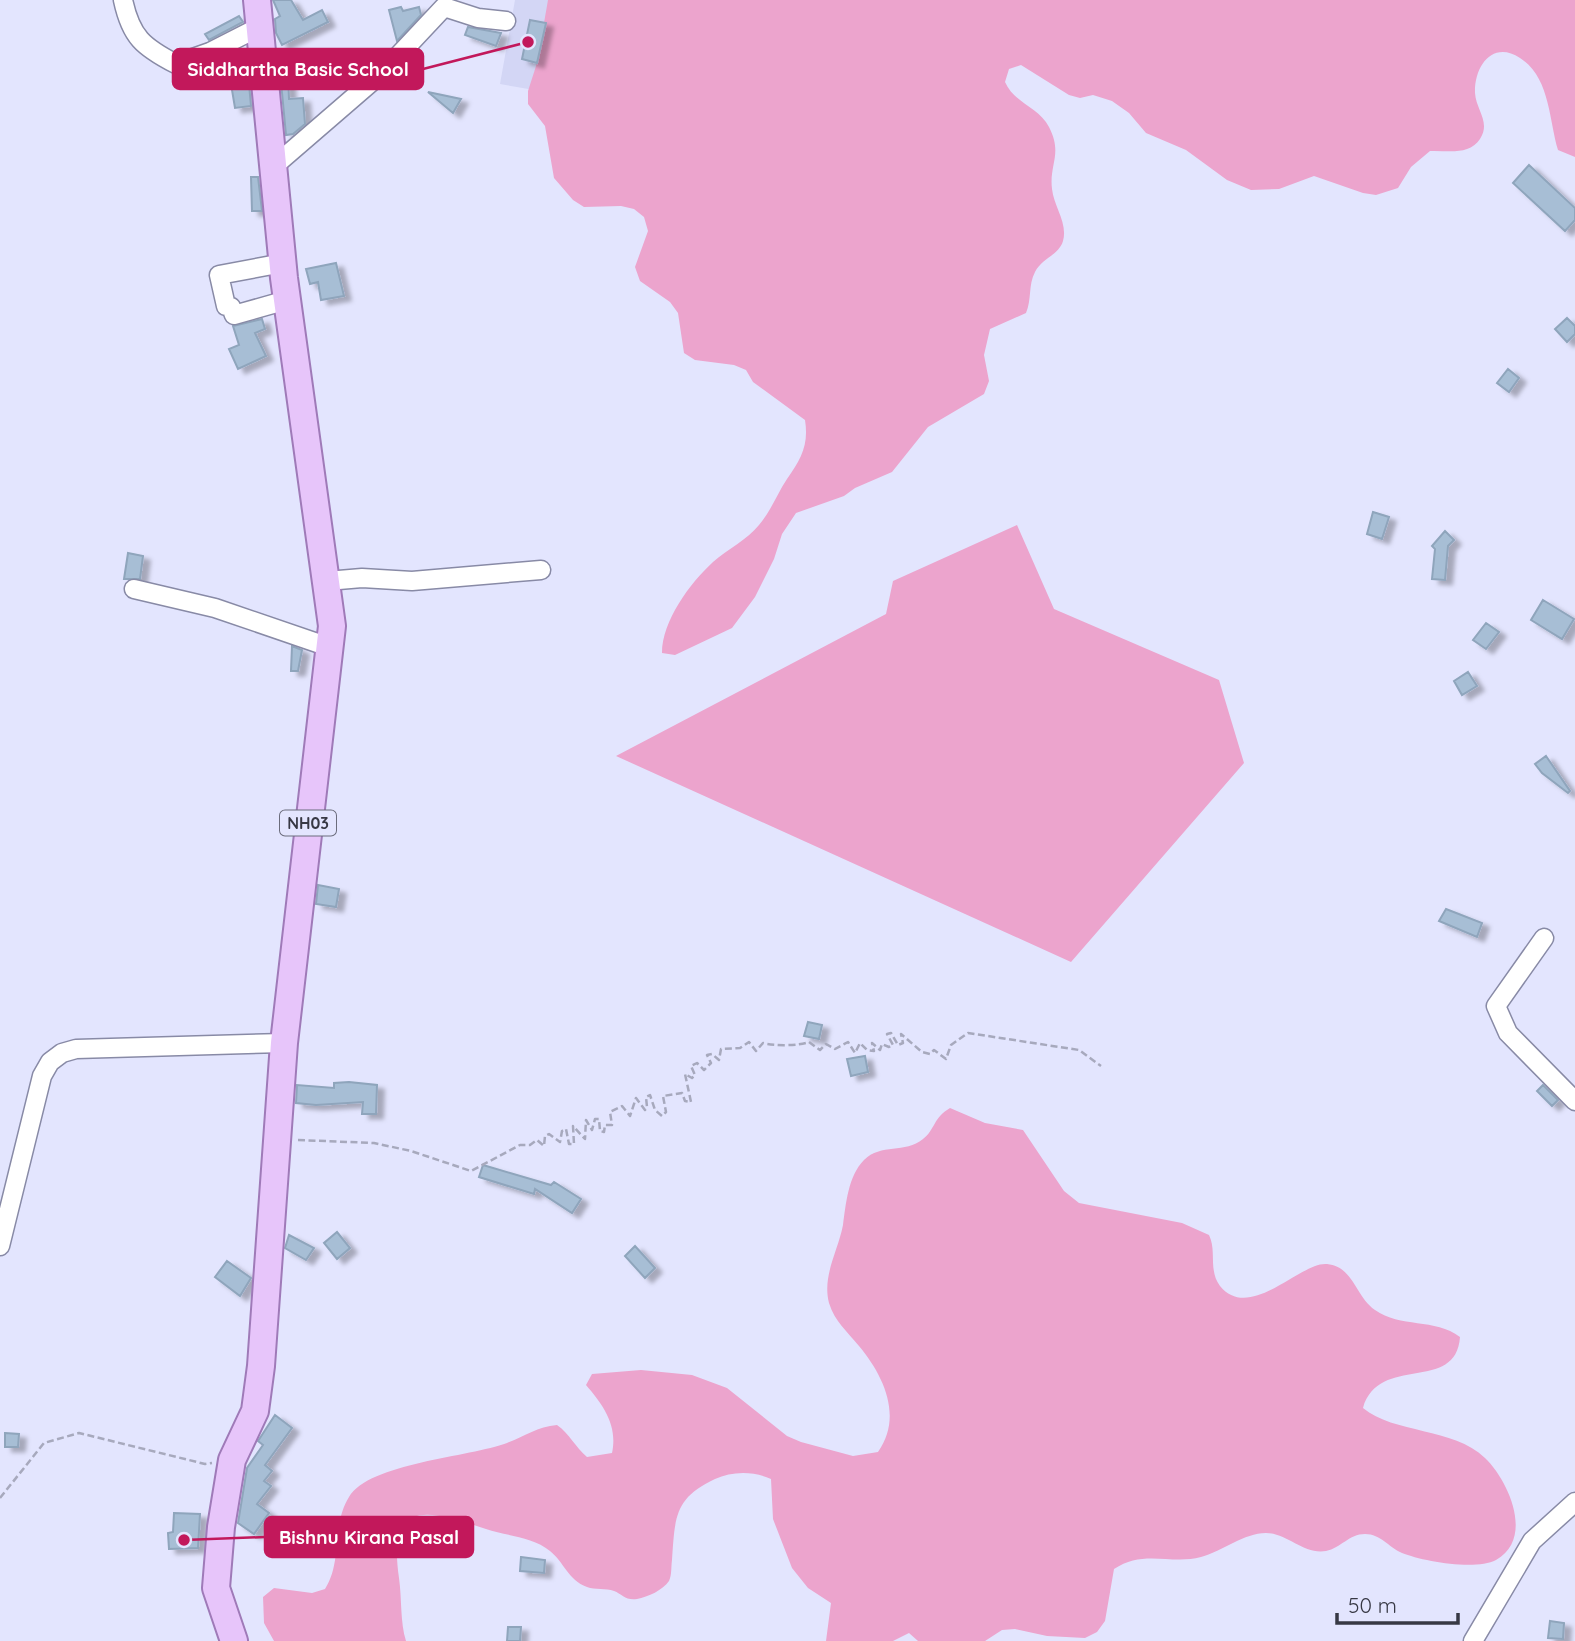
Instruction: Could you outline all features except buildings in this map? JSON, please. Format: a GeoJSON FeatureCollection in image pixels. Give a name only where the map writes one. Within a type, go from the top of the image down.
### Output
{"type":"FeatureCollection","features":[{"type":"Feature","properties":{"kind":"main road","name":"NH03"},"geometry":{"type":"LineString","coordinates":[[234,1641],[216,1588],[220,1527],[232,1460],[255,1410],[261,1366],[284,1043],[332,625],[282,262],[257,0]]}},
{"type":"Feature","properties":{"kind":"street"},"geometry":{"type":"LineString","coordinates":[[123,0],[129,26],[150,51],[176,64],[210,52],[260,27]]}},
{"type":"Feature","properties":{"kind":"street"},"geometry":{"type":"LineString","coordinates":[[273,167],[383,72],[444,7],[478,18],[506,21]]}},
{"type":"Feature","properties":{"kind":"street"},"geometry":{"type":"LineString","coordinates":[[282,262],[219,275],[226,306],[231,307],[234,315],[287,300]]}},
{"type":"Feature","properties":{"kind":"street"},"geometry":{"type":"LineString","coordinates":[[327,581],[362,578],[412,581],[541,570]]}},
{"type":"Feature","properties":{"kind":"street"},"geometry":{"type":"LineString","coordinates":[[134,589],[215,608],[329,647]]}},
{"type":"Feature","properties":{"kind":"street"},"geometry":{"type":"LineString","coordinates":[[1544,938],[1496,1006],[1508,1033],[1575,1101]]}},
{"type":"Feature","properties":{"kind":"street"},"geometry":{"type":"LineString","coordinates":[[0,1246],[36,1096],[50,1062],[62,1053],[76,1049],[284,1043]]}},
{"type":"Feature","properties":{"kind":"street"},"geometry":{"type":"LineString","coordinates":[[1473,1641],[1532,1541],[1575,1502]]}},
{"type":"Feature","properties":{"kind":"path"},"geometry":{"type":"LineString","coordinates":[[277,1139],[374,1143],[471,1171],[520,1145],[530,1145],[537,1140],[544,1146],[545,1136],[550,1134],[560,1142],[562,1131],[566,1129],[569,1144],[574,1144],[573,1126],[585,1139],[586,1120],[592,1130],[595,1119],[599,1119],[600,1131],[604,1132],[605,1125],[612,1125],[610,1112],[622,1106],[630,1116],[636,1098],[645,1110],[648,1107],[646,1097],[650,1095],[655,1110],[662,1116],[666,1112],[663,1097],[682,1093],[685,1101],[691,1102],[685,1074],[692,1078],[695,1075],[691,1066],[697,1063],[704,1070],[711,1063],[707,1055],[712,1054],[719,1060],[721,1049],[740,1048],[749,1042],[756,1051],[763,1043],[771,1046],[781,1043],[802,1045],[809,1042],[820,1050],[826,1044],[835,1049],[848,1042],[855,1053],[860,1042],[867,1050],[874,1051],[872,1043],[880,1050],[882,1044],[890,1047],[893,1045],[887,1034],[891,1033],[898,1045],[903,1043],[901,1034],[905,1035],[922,1052],[930,1054],[934,1050],[946,1059],[956,1040],[974,1033],[979,1037],[1009,1038],[1027,1045],[1079,1051],[1101,1066]]}},
{"type":"Feature","properties":{"kind":"path"},"geometry":{"type":"LineString","coordinates":[[0,1498],[44,1443],[79,1433],[205,1464],[232,1460]]}},
{"type":"Feature","properties":{"kind":"shaded area"},"geometry":{"type":"Polygon","coordinates":[[[515,0],[556,0],[540,91],[500,84],[515,0]]]}},
{"type":"Feature","properties":{"kind":"shaded area"},"geometry":{"type":"Polygon","coordinates":[[[548,0],[1575,0],[1575,157],[1558,150],[1547,100],[1537,76],[1530,66],[1510,53],[1494,54],[1482,65],[1478,74],[1475,93],[1484,121],[1480,139],[1464,150],[1430,151],[1411,167],[1398,188],[1376,195],[1314,176],[1279,189],[1251,190],[1227,180],[1186,150],[1146,133],[1129,113],[1112,101],[1093,95],[1080,98],[1069,95],[1021,65],[1009,69],[1005,82],[1009,89],[1045,120],[1053,136],[1055,152],[1052,189],[1064,234],[1058,250],[1035,272],[1026,313],[990,329],[984,355],[989,381],[984,394],[928,427],[892,472],[855,488],[844,496],[796,513],[782,534],[774,559],[755,597],[732,628],[675,655],[662,653],[667,628],[679,603],[704,571],[749,535],[763,520],[803,451],[805,420],[753,382],[746,370],[734,365],[695,360],[684,353],[678,313],[670,302],[640,281],[635,267],[648,231],[644,217],[634,209],[621,206],[584,207],[573,200],[554,178],[545,126],[528,104],[528,91],[537,63],[548,0]]]}},
{"type":"Feature","properties":{"kind":"shaded area"},"geometry":{"type":"Polygon","coordinates":[[[1017,525],[1054,609],[1219,680],[1244,763],[1071,962],[616,756],[886,614],[893,581],[1017,525]]]}},
{"type":"Feature","properties":{"kind":"shaded area"},"geometry":{"type":"Polygon","coordinates":[[[950,1108],[985,1123],[1023,1130],[1064,1191],[1079,1203],[1182,1223],[1209,1235],[1216,1280],[1232,1296],[1246,1298],[1260,1295],[1304,1271],[1327,1264],[1343,1270],[1368,1304],[1385,1316],[1440,1327],[1460,1337],[1455,1354],[1445,1364],[1384,1382],[1372,1391],[1363,1408],[1391,1422],[1457,1441],[1485,1458],[1502,1480],[1514,1509],[1514,1538],[1508,1550],[1496,1560],[1487,1563],[1462,1565],[1411,1556],[1380,1538],[1365,1534],[1326,1551],[1318,1551],[1274,1534],[1258,1534],[1201,1557],[1136,1560],[1114,1569],[1105,1621],[1097,1632],[1085,1638],[1047,1636],[1015,1629],[1002,1630],[985,1641],[918,1641],[909,1633],[893,1641],[826,1641],[831,1603],[808,1588],[792,1568],[773,1519],[771,1479],[757,1474],[736,1473],[722,1476],[702,1486],[684,1502],[676,1521],[669,1581],[646,1597],[630,1599],[614,1591],[581,1584],[550,1551],[527,1539],[447,1517],[417,1516],[406,1522],[400,1534],[397,1552],[406,1641],[274,1641],[264,1623],[263,1597],[274,1588],[312,1593],[325,1589],[334,1567],[344,1508],[349,1497],[360,1485],[398,1469],[490,1448],[557,1425],[587,1457],[612,1453],[613,1433],[608,1416],[586,1385],[592,1374],[641,1370],[692,1375],[727,1388],[787,1436],[801,1442],[853,1456],[878,1452],[889,1425],[887,1397],[876,1370],[832,1310],[827,1293],[829,1273],[854,1174],[864,1160],[878,1152],[916,1144],[950,1108]]]}},
{"type":"Feature","properties":{"kind":"place","name":"Siddhartha Basic School"},"geometry":{"type":"Point","coordinates":[528,42]}},
{"type":"Feature","properties":{"kind":"place","name":"Bishnu Kirana Pasal"},"geometry":{"type":"Point","coordinates":[184,1540]}}]}
